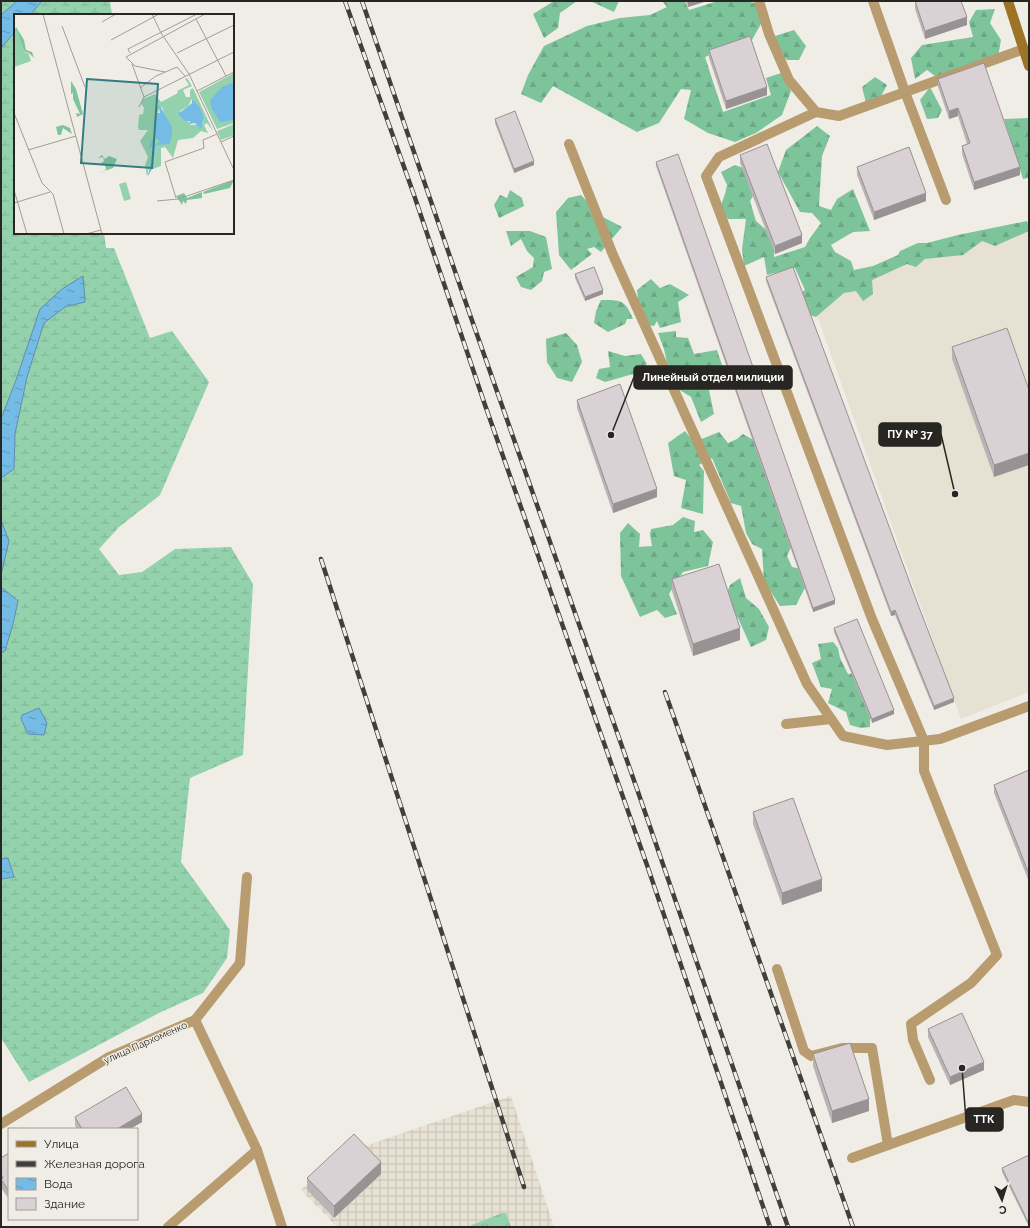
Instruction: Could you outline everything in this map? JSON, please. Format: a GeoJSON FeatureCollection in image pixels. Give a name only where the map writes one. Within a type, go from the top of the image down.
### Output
{"type":"FeatureCollection","features":[{"type":"Feature","properties":{"kind":"main road"},"geometry":{"type":"LineString","coordinates":[[1008,1],[1029,66]]}},
{"type":"Feature","properties":{"kind":"street"},"geometry":{"type":"LineString","coordinates":[[759,1],[769,34],[789,80],[816,112]]}},
{"type":"Feature","properties":{"kind":"street"},"geometry":{"type":"LineString","coordinates":[[873,1],[905,92],[946,200]]}},
{"type":"Feature","properties":{"kind":"street"},"geometry":{"type":"LineString","coordinates":[[930,1080],[913,1040],[911,1024],[970,983],[998,955],[924,771],[924,741],[872,619],[706,176],[719,157],[816,112],[839,116],[1024,49]]}},
{"type":"Feature","properties":{"kind":"street"},"geometry":{"type":"LineString","coordinates":[[570,144],[613,255],[807,684],[843,736],[888,745],[940,739],[1029,706]]}},
{"type":"Feature","properties":{"kind":"street"},"geometry":{"type":"LineString","coordinates":[[786,724],[831,719]]}},
{"type":"Feature","properties":{"kind":"street","name":"улица Пархоменко"},"geometry":{"type":"LineString","coordinates":[[1,1124],[109,1056],[195,1020],[240,963],[247,877]]}},
{"type":"Feature","properties":{"kind":"street"},"geometry":{"type":"LineString","coordinates":[[776,969],[804,1051],[811,1056],[842,1048],[872,1048],[888,1145]]}},
{"type":"Feature","properties":{"kind":"street"},"geometry":{"type":"LineString","coordinates":[[195,1020],[257,1150],[282,1227]]}},
{"type":"Feature","properties":{"kind":"street"},"geometry":{"type":"LineString","coordinates":[[852,1158],[1014,1100],[1029,1102]]}},
{"type":"Feature","properties":{"kind":"street"},"geometry":{"type":"LineString","coordinates":[[168,1227],[257,1150]]}},
{"type":"Feature","properties":{"kind":"shaded area"},"geometry":{"type":"Polygon","coordinates":[[[1029,222],[1029,692],[961,719],[810,296],[1029,222]]]}},
{"type":"Feature","properties":{"kind":"shaded area"},"geometry":{"type":"Polygon","coordinates":[[[511,1096],[554,1227],[337,1227],[301,1190],[352,1141],[362,1147],[511,1096]]]}},
{"type":"Feature","properties":{"kind":"green space"},"geometry":{"type":"Polygon","coordinates":[[[4,1],[17,1],[1,15],[1,4],[4,1]]]}},
{"type":"Feature","properties":{"kind":"green space"},"geometry":{"type":"Polygon","coordinates":[[[42,1],[110,1],[112,14],[31,14],[42,1]]]}},
{"type":"Feature","properties":{"kind":"green space"},"geometry":{"type":"Polygon","coordinates":[[[554,1],[577,1],[560,13],[558,28],[544,38],[533,14],[554,1]]]}},
{"type":"Feature","properties":{"kind":"green space"},"geometry":{"type":"Polygon","coordinates":[[[590,1],[619,1],[614,12],[590,1]]]}},
{"type":"Feature","properties":{"kind":"green space"},"geometry":{"type":"Polygon","coordinates":[[[662,1],[685,1],[689,10],[718,1],[746,1],[758,4],[762,22],[752,40],[705,57],[723,112],[771,95],[766,78],[781,73],[791,91],[782,115],[756,133],[735,142],[708,133],[684,119],[691,90],[681,89],[659,123],[637,132],[553,86],[541,103],[521,94],[528,75],[544,46],[587,26],[620,18],[650,15],[667,7],[662,1]]]}},
{"type":"Feature","properties":{"kind":"green space"},"geometry":{"type":"Polygon","coordinates":[[[995,9],[990,23],[1001,40],[998,57],[943,82],[927,70],[915,79],[911,58],[922,45],[973,37],[969,22],[976,10],[995,9]]]}},
{"type":"Feature","properties":{"kind":"green space"},"geometry":{"type":"Polygon","coordinates":[[[794,30],[806,46],[799,60],[787,60],[778,51],[775,36],[794,30]]]}},
{"type":"Feature","properties":{"kind":"green space"},"geometry":{"type":"Polygon","coordinates":[[[14,33],[14,234],[104,234],[106,248],[114,248],[150,338],[172,331],[209,382],[160,495],[119,527],[99,549],[119,575],[142,572],[175,549],[231,547],[253,584],[243,755],[190,778],[181,862],[230,930],[227,958],[203,993],[159,1013],[29,1082],[1,1038],[1,879],[14,877],[8,858],[1,859],[1,653],[5,651],[18,601],[1,587],[1,575],[9,541],[1,520],[1,478],[14,469],[15,434],[27,377],[44,323],[64,307],[85,302],[40,309],[1,419],[1,48],[14,33]],[[39,708],[22,715],[21,719],[28,734],[39,708]]]}},
{"type":"Feature","properties":{"kind":"green space"},"geometry":{"type":"Polygon","coordinates":[[[875,77],[887,85],[880,98],[866,103],[862,87],[875,77]]]}},
{"type":"Feature","properties":{"kind":"green space"},"geometry":{"type":"Polygon","coordinates":[[[930,87],[942,110],[938,118],[927,119],[920,100],[930,87]]]}},
{"type":"Feature","properties":{"kind":"green space"},"geometry":{"type":"Polygon","coordinates":[[[1029,118],[1029,178],[1023,179],[1004,119],[1029,118]]]}},
{"type":"Feature","properties":{"kind":"green space"},"geometry":{"type":"Polygon","coordinates":[[[817,126],[830,136],[822,156],[819,206],[831,210],[837,199],[853,189],[870,231],[853,232],[831,245],[835,252],[851,261],[854,270],[873,266],[898,255],[900,251],[918,243],[927,243],[1027,221],[1029,231],[995,246],[982,241],[963,255],[925,259],[916,267],[907,264],[872,280],[873,294],[863,301],[856,291],[844,293],[816,317],[800,312],[796,296],[805,290],[795,268],[767,275],[764,257],[744,266],[742,249],[746,219],[728,219],[720,208],[727,185],[721,172],[735,165],[746,169],[756,191],[750,201],[756,221],[774,237],[774,257],[805,247],[821,223],[812,213],[800,212],[778,172],[786,150],[817,126]]]}},
{"type":"Feature","properties":{"kind":"green space"},"geometry":{"type":"Polygon","coordinates":[[[510,190],[522,198],[524,206],[499,218],[494,205],[500,195],[507,198],[510,190]]]}},
{"type":"Feature","properties":{"kind":"green space"},"geometry":{"type":"Polygon","coordinates":[[[581,195],[601,216],[622,227],[601,252],[594,247],[587,249],[592,254],[571,270],[559,255],[556,212],[568,198],[581,195]]]}},
{"type":"Feature","properties":{"kind":"green space"},"geometry":{"type":"Polygon","coordinates":[[[506,231],[530,231],[546,237],[552,269],[544,272],[542,281],[531,290],[521,287],[516,277],[533,267],[534,258],[527,251],[521,239],[511,246],[506,231]]]}},
{"type":"Feature","properties":{"kind":"green space"},"geometry":{"type":"Polygon","coordinates":[[[651,279],[660,288],[670,284],[689,295],[678,302],[681,322],[660,328],[657,321],[654,326],[641,324],[637,290],[651,279]]]}},
{"type":"Feature","properties":{"kind":"green space"},"geometry":{"type":"Polygon","coordinates":[[[601,300],[621,302],[630,312],[633,319],[627,319],[625,324],[608,332],[594,323],[596,311],[601,300]]]}},
{"type":"Feature","properties":{"kind":"green space"},"geometry":{"type":"Polygon","coordinates":[[[676,331],[676,337],[688,338],[694,354],[717,350],[728,383],[709,390],[714,414],[701,422],[691,397],[678,389],[677,370],[669,372],[664,349],[658,333],[676,331]]]}},
{"type":"Feature","properties":{"kind":"green space"},"geometry":{"type":"Polygon","coordinates":[[[566,333],[577,345],[582,362],[572,382],[557,378],[547,362],[546,339],[566,333]]]}},
{"type":"Feature","properties":{"kind":"green space"},"geometry":{"type":"Polygon","coordinates":[[[608,351],[625,356],[641,354],[647,364],[633,374],[605,382],[596,378],[599,369],[610,367],[608,351]]]}},
{"type":"Feature","properties":{"kind":"green space"},"geometry":{"type":"Polygon","coordinates":[[[685,431],[694,442],[719,432],[728,443],[737,439],[743,434],[762,445],[794,541],[787,556],[792,567],[806,570],[807,584],[796,605],[780,606],[764,581],[762,549],[752,544],[746,533],[741,506],[731,503],[712,458],[699,465],[704,471],[703,514],[681,508],[686,480],[674,476],[668,443],[685,431]]]}},
{"type":"Feature","properties":{"kind":"green space"},"geometry":{"type":"Polygon","coordinates":[[[683,517],[695,521],[694,532],[703,530],[713,542],[708,566],[683,572],[669,594],[677,614],[665,618],[657,610],[640,617],[621,576],[620,533],[628,523],[640,534],[639,547],[652,546],[650,534],[651,529],[673,525],[683,517]]]}},
{"type":"Feature","properties":{"kind":"green space"},"geometry":{"type":"Polygon","coordinates":[[[740,578],[746,598],[759,609],[769,627],[766,640],[751,647],[738,618],[727,611],[723,603],[730,585],[740,578]]]}},
{"type":"Feature","properties":{"kind":"green space"},"geometry":{"type":"Polygon","coordinates":[[[833,642],[838,648],[840,658],[848,674],[856,673],[870,712],[870,727],[861,728],[850,725],[846,712],[828,703],[832,689],[821,687],[812,663],[821,659],[818,644],[833,642]]]}},
{"type":"Feature","properties":{"kind":"green space"},"geometry":{"type":"Polygon","coordinates":[[[502,1213],[506,1213],[511,1227],[467,1227],[502,1213]]]}},
{"type":"Feature","properties":{"kind":"water"},"geometry":{"type":"Polygon","coordinates":[[[17,1],[42,1],[31,14],[14,14],[14,33],[1,48],[1,15],[17,1]]]}},
{"type":"Feature","properties":{"kind":"water"},"geometry":{"type":"Polygon","coordinates":[[[83,276],[85,302],[65,307],[44,323],[27,377],[15,434],[14,469],[1,478],[1,419],[40,309],[62,289],[83,276]]]}},
{"type":"Feature","properties":{"kind":"water"},"geometry":{"type":"Polygon","coordinates":[[[1,520],[9,541],[1,575],[1,520]]]}},
{"type":"Feature","properties":{"kind":"water"},"geometry":{"type":"Polygon","coordinates":[[[1,587],[18,601],[5,651],[1,653],[1,587]]]}},
{"type":"Feature","properties":{"kind":"water"},"geometry":{"type":"Polygon","coordinates":[[[39,708],[47,723],[44,735],[28,734],[21,719],[22,715],[39,708]]]}},
{"type":"Feature","properties":{"kind":"water"},"geometry":{"type":"Polygon","coordinates":[[[8,858],[14,877],[1,879],[1,859],[8,858]]]}},
{"type":"Feature","properties":{"kind":"building"},"geometry":{"type":"Polygon","coordinates":[[[915,1],[961,1],[967,17],[925,31],[915,1]]]}},
{"type":"Feature","properties":{"kind":"building"},"geometry":{"type":"Polygon","coordinates":[[[750,36],[767,87],[726,101],[709,50],[750,36]]]}},
{"type":"Feature","properties":{"kind":"building"},"geometry":{"type":"Polygon","coordinates":[[[984,63],[1020,167],[974,182],[962,146],[970,143],[958,108],[949,111],[938,79],[984,63]]]}},
{"type":"Feature","properties":{"kind":"building"},"geometry":{"type":"Polygon","coordinates":[[[515,111],[534,161],[514,169],[495,119],[515,111]]]}},
{"type":"Feature","properties":{"kind":"building"},"geometry":{"type":"Polygon","coordinates":[[[767,144],[802,235],[775,246],[740,155],[767,144]]]}},
{"type":"Feature","properties":{"kind":"building"},"geometry":{"type":"Polygon","coordinates":[[[909,147],[926,193],[874,212],[857,167],[909,147]]]}},
{"type":"Feature","properties":{"kind":"building"},"geometry":{"type":"Polygon","coordinates":[[[678,154],[835,600],[813,608],[656,162],[678,154]]]}},
{"type":"Feature","properties":{"kind":"building"},"geometry":{"type":"Polygon","coordinates":[[[594,267],[603,290],[585,297],[575,274],[594,267]]]}},
{"type":"Feature","properties":{"kind":"building"},"geometry":{"type":"Polygon","coordinates":[[[793,267],[954,698],[934,706],[895,610],[891,612],[766,277],[793,267]]]}},
{"type":"Feature","properties":{"kind":"building"},"geometry":{"type":"Polygon","coordinates":[[[1007,328],[1029,390],[1029,453],[994,465],[952,347],[1007,328]]]}},
{"type":"Feature","properties":{"kind":"building"},"geometry":{"type":"Polygon","coordinates":[[[620,384],[657,489],[613,504],[577,400],[620,384]]]}},
{"type":"Feature","properties":{"kind":"building"},"geometry":{"type":"Polygon","coordinates":[[[719,564],[740,628],[693,644],[672,579],[719,564]]]}},
{"type":"Feature","properties":{"kind":"building"},"geometry":{"type":"Polygon","coordinates":[[[857,619],[894,710],[872,719],[834,628],[857,619]]]}},
{"type":"Feature","properties":{"kind":"building"},"geometry":{"type":"Polygon","coordinates":[[[1029,770],[1029,874],[994,785],[1029,770]]]}},
{"type":"Feature","properties":{"kind":"building"},"geometry":{"type":"Polygon","coordinates":[[[793,798],[822,879],[782,893],[753,812],[793,798]]]}},
{"type":"Feature","properties":{"kind":"building"},"geometry":{"type":"Polygon","coordinates":[[[962,1013],[984,1062],[950,1077],[928,1029],[962,1013]]]}},
{"type":"Feature","properties":{"kind":"building"},"geometry":{"type":"Polygon","coordinates":[[[850,1043],[869,1099],[832,1111],[813,1054],[850,1043]]]}},
{"type":"Feature","properties":{"kind":"building"},"geometry":{"type":"Polygon","coordinates":[[[126,1087],[142,1114],[119,1128],[81,1128],[75,1117],[126,1087]]]}},
{"type":"Feature","properties":{"kind":"building"},"geometry":{"type":"Polygon","coordinates":[[[354,1134],[381,1162],[334,1206],[307,1178],[354,1134]]]}},
{"type":"Feature","properties":{"kind":"building"},"geometry":{"type":"Polygon","coordinates":[[[8,1154],[8,1190],[1,1179],[3,1178],[1,1174],[1,1158],[8,1154]]]}},
{"type":"Feature","properties":{"kind":"building"},"geometry":{"type":"Polygon","coordinates":[[[1029,1155],[1029,1224],[1002,1168],[1029,1155]]]}},
{"type":"Feature","properties":{"kind":"railway"},"geometry":{"type":"LineString","coordinates":[[345,1],[648,868],[770,1227]]}},
{"type":"Feature","properties":{"kind":"railway"},"geometry":{"type":"LineString","coordinates":[[362,1],[788,1227]]}},
{"type":"Feature","properties":{"kind":"railway"},"geometry":{"type":"LineString","coordinates":[[321,559],[524,1187]]}},
{"type":"Feature","properties":{"kind":"railway"},"geometry":{"type":"LineString","coordinates":[[665,692],[853,1227]]}},
{"type":"Feature","properties":{"kind":"place","name":"Линейный отдел милиции"},"geometry":{"type":"Point","coordinates":[611,435]}},
{"type":"Feature","properties":{"kind":"place","name":"ПУ № 37"},"geometry":{"type":"Point","coordinates":[955,494]}},
{"type":"Feature","properties":{"kind":"place","name":"ТТК"},"geometry":{"type":"Point","coordinates":[962,1068]}}]}
